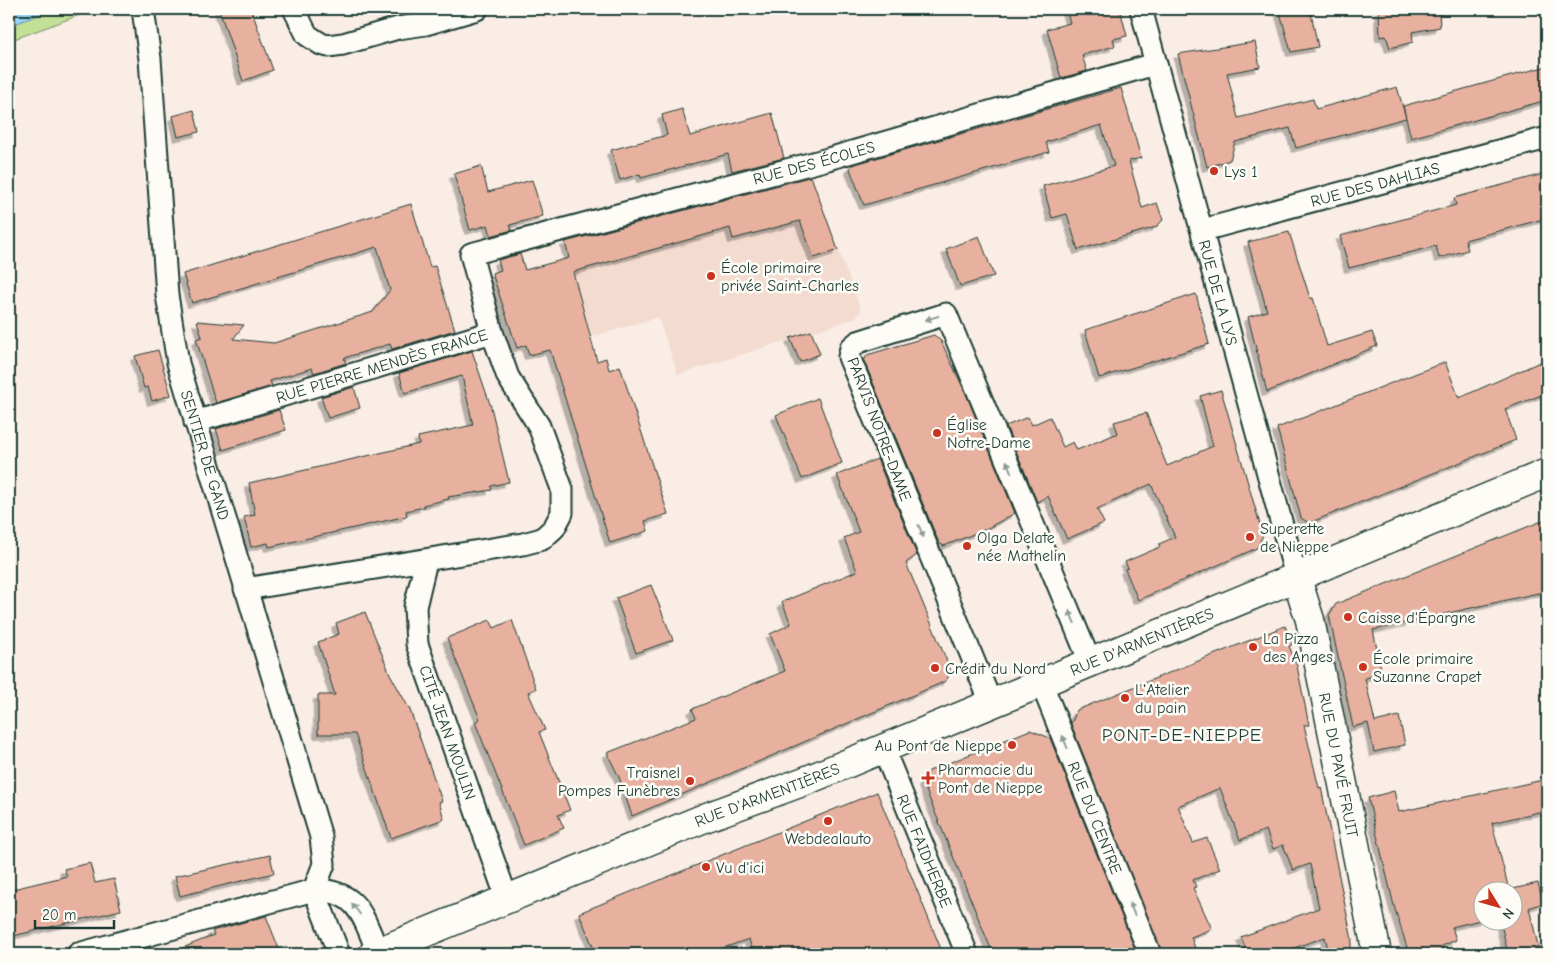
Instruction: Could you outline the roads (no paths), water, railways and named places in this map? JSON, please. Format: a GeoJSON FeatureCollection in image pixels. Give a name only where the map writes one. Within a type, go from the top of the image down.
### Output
{"type":"FeatureCollection","features":[{"type":"Feature","properties":{"kind":"main road","name":"RUE D'ARMENTIÈRES"},"geometry":{"type":"LineString","coordinates":[[376,953],[707,817],[805,781],[1547,473]]}},
{"type":"Feature","properties":{"kind":"main road","name":"RUE DU PAVÉ FRUIT"},"geometry":{"type":"LineString","coordinates":[[1296,576],[1310,620],[1377,954]]}},
{"type":"Feature","properties":{"kind":"street","name":"SENTIER DE GAND"},"geometry":{"type":"LineString","coordinates":[[143,9],[150,59],[170,319],[178,363],[322,842],[324,864],[314,890]]}},
{"type":"Feature","properties":{"kind":"street"},"geometry":{"type":"LineString","coordinates":[[294,9],[308,36],[328,46],[343,44],[398,28],[426,24],[477,9]]}},
{"type":"Feature","properties":{"kind":"street","name":"RUE DE LA LYS"},"geometry":{"type":"LineString","coordinates":[[1141,9],[1203,230],[1296,576]]}},
{"type":"Feature","properties":{"kind":"street","name":"RUE DES ÉCOLES"},"geometry":{"type":"LineString","coordinates":[[471,254],[828,159],[1155,64]]}},
{"type":"Feature","properties":{"kind":"street","name":"RUE DES DAHLIAS"},"geometry":{"type":"LineString","coordinates":[[1203,230],[1547,138]]}},
{"type":"Feature","properties":{"kind":"street","name":"RUE PIERRE MENDÈS FRANCE"},"geometry":{"type":"LineString","coordinates":[[195,422],[492,332],[471,254]]}},
{"type":"Feature","properties":{"kind":"street","name":"PARVIS NOTRE-DAME"},"geometry":{"type":"LineString","coordinates":[[991,703],[849,357],[850,348],[858,342],[946,314],[1090,662]]}},
{"type":"Feature","properties":{"kind":"street"},"geometry":{"type":"LineString","coordinates":[[245,590],[532,542],[548,534],[562,513],[562,489],[539,426],[508,377],[492,332]]}},
{"type":"Feature","properties":{"kind":"street","name":"CITÉ JEAN MOULIN"},"geometry":{"type":"LineString","coordinates":[[426,561],[415,607],[417,644],[507,900]]}},
{"type":"Feature","properties":{"kind":"street","name":"RUE DU CENTRE"},"geometry":{"type":"LineString","coordinates":[[1041,682],[1150,954]]}},
{"type":"Feature","properties":{"kind":"street","name":"RUE FAIDHERBE"},"geometry":{"type":"LineString","coordinates":[[883,748],[967,954]]}},
{"type":"Feature","properties":{"kind":"street"},"geometry":{"type":"LineString","coordinates":[[78,954],[314,890],[337,892],[350,901],[365,922],[376,953]]}},
{"type":"Feature","properties":{"kind":"street"},"geometry":{"type":"LineString","coordinates":[[314,890],[339,954]]}},
{"type":"Feature","properties":{"kind":"water"},"geometry":{"type":"Polygon","coordinates":[[[9,9],[55,9],[9,26],[9,9]]]}},
{"type":"Feature","properties":{"kind":"place","name":"Lys 1"},"geometry":{"type":"Point","coordinates":[1214,171]}},
{"type":"Feature","properties":{"kind":"place","name":"École primaire privée Saint-Charles"},"geometry":{"type":"Point","coordinates":[711,276]}},
{"type":"Feature","properties":{"kind":"place","name":"Église Notre-Dame"},"geometry":{"type":"Point","coordinates":[937,433]}},
{"type":"Feature","properties":{"kind":"place","name":"Superette de Nieppe"},"geometry":{"type":"Point","coordinates":[1250,537]}},
{"type":"Feature","properties":{"kind":"place","name":"Olga Delate née Mathelin"},"geometry":{"type":"Point","coordinates":[967,546]}},
{"type":"Feature","properties":{"kind":"place","name":"Caisse d'Épargne"},"geometry":{"type":"Point","coordinates":[1348,617]}},
{"type":"Feature","properties":{"kind":"place","name":"La Pizza des Anges"},"geometry":{"type":"Point","coordinates":[1253,647]}},
{"type":"Feature","properties":{"kind":"place","name":"École primaire Suzanne Crapet"},"geometry":{"type":"Point","coordinates":[1363,667]}},
{"type":"Feature","properties":{"kind":"place","name":"Crédit du Nord"},"geometry":{"type":"Point","coordinates":[935,668]}},
{"type":"Feature","properties":{"kind":"place","name":"L'Atelier du pain"},"geometry":{"type":"Point","coordinates":[1125,698]}},
{"type":"Feature","properties":{"kind":"place","name":"Au Pont de Nieppe"},"geometry":{"type":"Point","coordinates":[1012,745]}},
{"type":"Feature","properties":{"kind":"place","name":"Pharmacie du Pont de Nieppe"},"geometry":{"type":"Point","coordinates":[928,778]}},
{"type":"Feature","properties":{"kind":"place","name":"Traisnel Pompes Funèbres"},"geometry":{"type":"Point","coordinates":[690,781]}},
{"type":"Feature","properties":{"kind":"place","name":"Webdealauto"},"geometry":{"type":"Point","coordinates":[828,821]}},
{"type":"Feature","properties":{"kind":"place","name":"Vu d'ici"},"geometry":{"type":"Point","coordinates":[706,867]}},
{"type":"Feature","properties":{"kind":"district","name":"PONT-DE-NIEPPE"},"geometry":{"type":"Point","coordinates":[1182,734]}}]}
